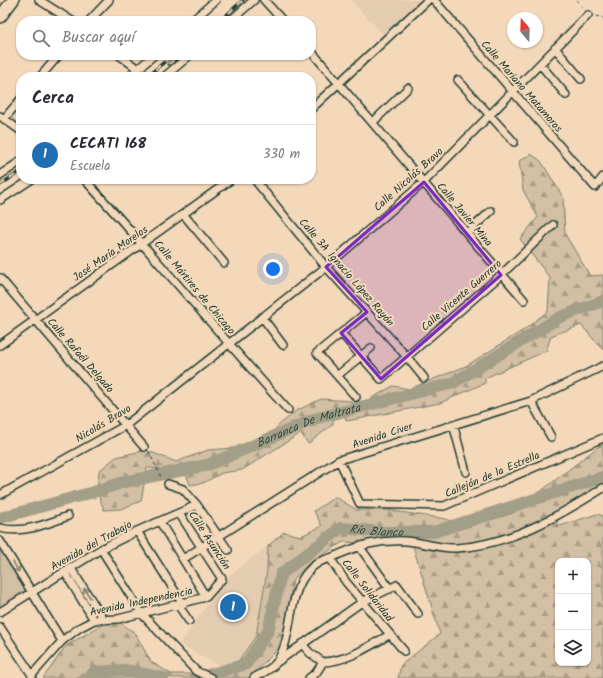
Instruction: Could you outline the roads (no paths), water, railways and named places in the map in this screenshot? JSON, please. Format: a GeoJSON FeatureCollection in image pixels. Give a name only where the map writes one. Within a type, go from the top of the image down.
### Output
{"type":"FeatureCollection","features":[{"type":"Feature","properties":{"kind":"main road"},"geometry":{"type":"LineString","coordinates":[[0,17],[13,0]]}},
{"type":"Feature","properties":{"kind":"street"},"geometry":{"type":"LineString","coordinates":[[39,0],[64,16]]}},
{"type":"Feature","properties":{"kind":"street"},"geometry":{"type":"LineString","coordinates":[[94,16],[109,0]]}},
{"type":"Feature","properties":{"kind":"street"},"geometry":{"type":"LineString","coordinates":[[198,16],[216,0]]}},
{"type":"Feature","properties":{"kind":"street"},"geometry":{"type":"LineString","coordinates":[[236,16],[254,0]]}},
{"type":"Feature","properties":{"kind":"street"},"geometry":{"type":"LineString","coordinates":[[264,0],[278,16]]}},
{"type":"Feature","properties":{"kind":"street"},"geometry":{"type":"LineString","coordinates":[[316,105],[428,0]]}},
{"type":"Feature","properties":{"kind":"street","name":"Calle Mariano Matamoros"},"geometry":{"type":"LineString","coordinates":[[434,0],[595,187],[603,177]]}},
{"type":"Feature","properties":{"kind":"street","name":"Calle Nicolás Bravo"},"geometry":{"type":"LineString","coordinates":[[228,344],[326,267],[424,182],[491,116],[588,15]]}},
{"type":"Feature","properties":{"kind":"street"},"geometry":{"type":"LineString","coordinates":[[555,48],[581,79]]}},
{"type":"Feature","properties":{"kind":"street","name":"Calle Javier Mina"},"geometry":{"type":"LineString","coordinates":[[316,57],[424,182],[501,275],[524,300]]}},
{"type":"Feature","properties":{"kind":"street"},"geometry":{"type":"LineString","coordinates":[[44,72],[55,60]]}},
{"type":"Feature","properties":{"kind":"street"},"geometry":{"type":"LineString","coordinates":[[126,60],[138,69]]}},
{"type":"Feature","properties":{"kind":"street"},"geometry":{"type":"LineString","coordinates":[[135,72],[148,60]]}},
{"type":"Feature","properties":{"kind":"street"},"geometry":{"type":"LineString","coordinates":[[171,72],[185,60]]}},
{"type":"Feature","properties":{"kind":"street"},"geometry":{"type":"LineString","coordinates":[[540,64],[566,95]]}},
{"type":"Feature","properties":{"kind":"street"},"geometry":{"type":"LineString","coordinates":[[458,80],[514,142]]}},
{"type":"Feature","properties":{"kind":"street"},"geometry":{"type":"LineString","coordinates":[[373,122],[408,88]]}},
{"type":"Feature","properties":{"kind":"street"},"geometry":{"type":"LineString","coordinates":[[16,104],[2,117],[16,127]]}},
{"type":"Feature","properties":{"kind":"street"},"geometry":{"type":"LineString","coordinates":[[0,175],[16,164]]}},
{"type":"Feature","properties":{"kind":"street"},"geometry":{"type":"LineString","coordinates":[[0,200],[24,184]]}},
{"type":"Feature","properties":{"kind":"street","name":"Calle Mártires de Chicago"},"geometry":{"type":"LineString","coordinates":[[89,184],[143,243],[228,344],[288,410]]}},
{"type":"Feature","properties":{"kind":"street","name":"José María Morelos"},"geometry":{"type":"LineString","coordinates":[[0,345],[34,319],[184,215],[225,184]]}},
{"type":"Feature","properties":{"kind":"street","name":"Calle 3A Ignacio López Rayón"},"geometry":{"type":"LineString","coordinates":[[258,184],[326,267],[408,357],[424,378]]}},
{"type":"Feature","properties":{"kind":"street"},"geometry":{"type":"LineString","coordinates":[[467,233],[491,211]]}},
{"type":"Feature","properties":{"kind":"street"},"geometry":{"type":"LineString","coordinates":[[184,215],[224,263]]}},
{"type":"Feature","properties":{"kind":"street","name":"Calle Vicente Guerrero"},"geometry":{"type":"LineString","coordinates":[[362,356],[381,379],[501,275],[553,226]]}},
{"type":"Feature","properties":{"kind":"street","name":"Calle Rafaél Delgado"},"geometry":{"type":"LineString","coordinates":[[0,278],[144,447]]}},
{"type":"Feature","properties":{"kind":"street"},"geometry":{"type":"LineString","coordinates":[[356,397],[318,353],[367,312]]}},
{"type":"Feature","properties":{"kind":"street"},"geometry":{"type":"LineString","coordinates":[[262,317],[283,345]]}},
{"type":"Feature","properties":{"kind":"street"},"geometry":{"type":"LineString","coordinates":[[341,333],[362,356]]}},
{"type":"Feature","properties":{"kind":"street","name":"Nicolás Bravo"},"geometry":{"type":"LineString","coordinates":[[0,495],[126,425],[228,344]]}},
{"type":"Feature","properties":{"kind":"street"},"geometry":{"type":"LineString","coordinates":[[338,375],[372,348]]}},
{"type":"Feature","properties":{"kind":"street","name":"Avenida Civer"},"geometry":{"type":"LineString","coordinates":[[183,559],[339,460],[453,424],[531,402],[603,366]]}},
{"type":"Feature","properties":{"kind":"street"},"geometry":{"type":"LineString","coordinates":[[531,402],[551,437]]}},
{"type":"Feature","properties":{"kind":"street"},"geometry":{"type":"LineString","coordinates":[[453,424],[466,472]]}},
{"type":"Feature","properties":{"kind":"street","name":"Callejón de la Estrella"},"geometry":{"type":"LineString","coordinates":[[339,460],[360,504],[444,506],[603,438]]}},
{"type":"Feature","properties":{"kind":"street"},"geometry":{"type":"LineString","coordinates":[[168,484],[183,489],[197,505],[217,537],[228,550]]}},
{"type":"Feature","properties":{"kind":"street"},"geometry":{"type":"LineString","coordinates":[[276,663],[283,646],[295,594],[305,574],[319,562],[359,546],[378,541],[406,541],[455,548],[478,546],[523,531],[569,510],[603,488]]}},
{"type":"Feature","properties":{"kind":"street","name":"Avenida del Trabajo"},"geometry":{"type":"LineString","coordinates":[[0,612],[101,549],[137,531],[197,505]]}},
{"type":"Feature","properties":{"kind":"street","name":"Calle Asunción"},"geometry":{"type":"LineString","coordinates":[[179,513],[222,579]]}},
{"type":"Feature","properties":{"kind":"street"},"geometry":{"type":"LineString","coordinates":[[0,528],[7,530],[25,529],[50,523],[68,516]]}},
{"type":"Feature","properties":{"kind":"street"},"geometry":{"type":"LineString","coordinates":[[160,522],[206,597]]}},
{"type":"Feature","properties":{"kind":"street"},"geometry":{"type":"LineString","coordinates":[[137,531],[181,604],[189,621]]}},
{"type":"Feature","properties":{"kind":"street"},"geometry":{"type":"LineString","coordinates":[[0,541],[62,641]]}},
{"type":"Feature","properties":{"kind":"street"},"geometry":{"type":"LineString","coordinates":[[359,546],[390,588]]}},
{"type":"Feature","properties":{"kind":"street"},"geometry":{"type":"LineString","coordinates":[[101,549],[142,614],[196,671],[210,678]]}},
{"type":"Feature","properties":{"kind":"street","name":"Calle Solidaridad"},"geometry":{"type":"LineString","coordinates":[[330,558],[362,602],[404,651]]}},
{"type":"Feature","properties":{"kind":"street"},"geometry":{"type":"LineString","coordinates":[[67,569],[104,620]]}},
{"type":"Feature","properties":{"kind":"street"},"geometry":{"type":"LineString","coordinates":[[67,569],[94,620]]}},
{"type":"Feature","properties":{"kind":"street","name":"Avenida Independencia"},"geometry":{"type":"LineString","coordinates":[[32,676],[62,641],[78,628],[94,620],[104,620],[142,614],[206,597],[222,579]]}},
{"type":"Feature","properties":{"kind":"street"},"geometry":{"type":"LineString","coordinates":[[254,678],[362,602],[397,585],[418,614]]}},
{"type":"Feature","properties":{"kind":"street"},"geometry":{"type":"LineString","coordinates":[[0,627],[32,676]]}},
{"type":"Feature","properties":{"kind":"street"},"geometry":{"type":"LineString","coordinates":[[302,644],[310,653],[323,662],[333,661],[358,654],[389,635]]}},
{"type":"Feature","properties":{"kind":"street"},"geometry":{"type":"LineString","coordinates":[[309,678],[316,673],[323,662]]}},
{"type":"Feature","properties":{"kind":"waterway","name":"Barranca De Maltrata"},"geometry":{"type":"LineString","coordinates":[[0,518],[124,482],[208,465],[314,419],[453,383],[560,317],[603,301]]}},
{"type":"Feature","properties":{"kind":"waterway","name":"Río Blanco"},"geometry":{"type":"LineString","coordinates":[[198,678],[246,664],[268,631],[281,574],[341,528],[382,532],[434,532],[603,477]]}},
{"type":"Feature","properties":{"kind":"waterway","name":"Río Blanco"},"geometry":{"type":"LineString","coordinates":[[89,678],[94,672],[124,670],[163,678]]}},
{"type":"Feature","properties":{"kind":"railway"},"geometry":{"type":"LineString","coordinates":[[225,16],[243,0]]}},
{"type":"Feature","properties":{"kind":"railway"},"geometry":{"type":"LineString","coordinates":[[152,72],[167,60]]}},
{"type":"Feature","properties":{"kind":"railway"},"geometry":{"type":"LineString","coordinates":[[169,64],[174,60]]}},
{"type":"Feature","properties":{"kind":"railway"},"geometry":{"type":"LineString","coordinates":[[0,185],[16,174]]}},
{"type":"Feature","properties":{"kind":"place","name":"CECATI 168"},"geometry":{"type":"Point","coordinates":[233,607]}}]}
